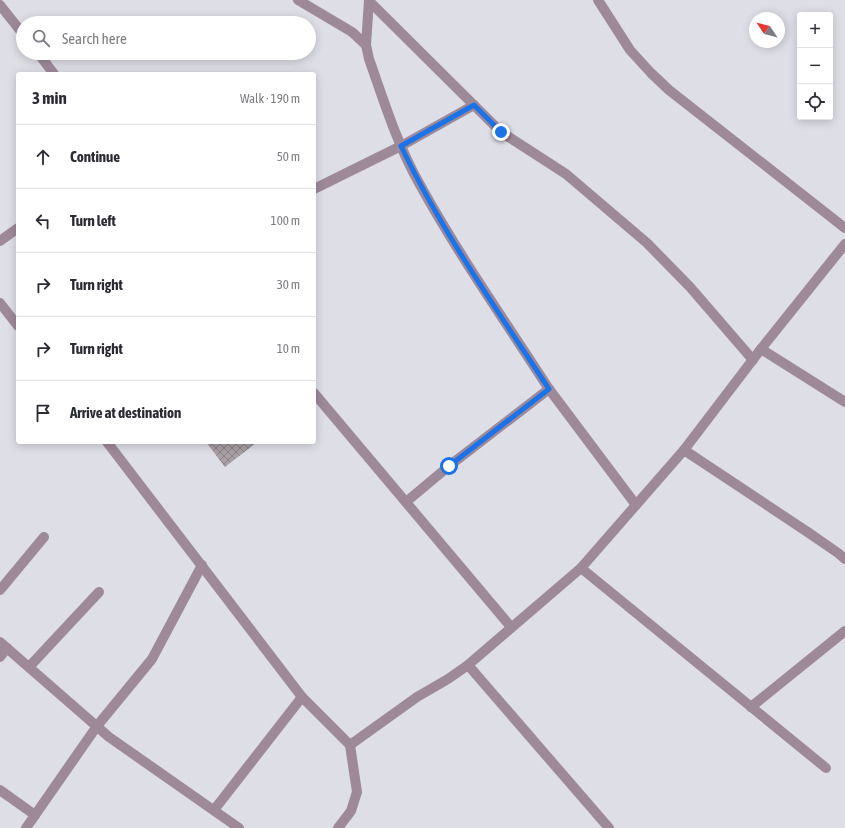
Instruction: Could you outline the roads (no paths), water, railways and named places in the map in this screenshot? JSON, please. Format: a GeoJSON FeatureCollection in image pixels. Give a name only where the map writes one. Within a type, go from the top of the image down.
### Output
{"type":"FeatureCollection","features":[{"type":"Feature","properties":{"kind":"street"},"geometry":{"type":"LineString","coordinates":[[298,0],[352,32],[366,45]]}},
{"type":"Feature","properties":{"kind":"street"},"geometry":{"type":"LineString","coordinates":[[369,0],[366,45],[369,59],[401,146],[418,182],[460,252],[549,389],[636,505]]}},
{"type":"Feature","properties":{"kind":"street"},"geometry":{"type":"LineString","coordinates":[[369,0],[501,132],[566,174],[647,243],[690,287],[753,360]]}},
{"type":"Feature","properties":{"kind":"street"},"geometry":{"type":"LineString","coordinates":[[598,0],[630,50],[651,73],[675,95],[845,228]]}},
{"type":"Feature","properties":{"kind":"street"},"geometry":{"type":"LineString","coordinates":[[0,5],[16,25]]}},
{"type":"Feature","properties":{"kind":"street"},"geometry":{"type":"LineString","coordinates":[[43,60],[52,72]]}},
{"type":"Feature","properties":{"kind":"street"},"geometry":{"type":"LineString","coordinates":[[316,187],[401,146],[474,105]]}},
{"type":"Feature","properties":{"kind":"street"},"geometry":{"type":"LineString","coordinates":[[0,241],[16,229]]}},
{"type":"Feature","properties":{"kind":"street"},"geometry":{"type":"LineString","coordinates":[[350,745],[418,697],[468,665],[581,568],[684,450],[845,244]]}},
{"type":"Feature","properties":{"kind":"street"},"geometry":{"type":"LineString","coordinates":[[0,303],[16,323]]}},
{"type":"Feature","properties":{"kind":"street"},"geometry":{"type":"LineString","coordinates":[[761,350],[845,402]]}},
{"type":"Feature","properties":{"kind":"street"},"geometry":{"type":"LineString","coordinates":[[406,502],[449,466],[549,389]]}},
{"type":"Feature","properties":{"kind":"street"},"geometry":{"type":"LineString","coordinates":[[316,395],[511,627]]}},
{"type":"Feature","properties":{"kind":"street"},"geometry":{"type":"LineString","coordinates":[[109,444],[302,697],[350,745],[356,777],[357,792],[351,811],[338,828]]}},
{"type":"Feature","properties":{"kind":"street"},"geometry":{"type":"LineString","coordinates":[[684,450],[809,532],[845,559]]}},
{"type":"Feature","properties":{"kind":"street"},"geometry":{"type":"LineString","coordinates":[[0,590],[44,537]]}},
{"type":"Feature","properties":{"kind":"street"},"geometry":{"type":"LineString","coordinates":[[26,828],[97,726],[152,659],[202,565]]}},
{"type":"Feature","properties":{"kind":"street"},"geometry":{"type":"LineString","coordinates":[[581,568],[826,768]]}},
{"type":"Feature","properties":{"kind":"street"},"geometry":{"type":"LineString","coordinates":[[29,667],[99,592]]}},
{"type":"Feature","properties":{"kind":"street"},"geometry":{"type":"LineString","coordinates":[[751,707],[845,631]]}},
{"type":"Feature","properties":{"kind":"street"},"geometry":{"type":"LineString","coordinates":[[0,657],[4,645],[109,737],[239,828]]}},
{"type":"Feature","properties":{"kind":"street"},"geometry":{"type":"LineString","coordinates":[[468,665],[609,828]]}},
{"type":"Feature","properties":{"kind":"street"},"geometry":{"type":"LineString","coordinates":[[214,810],[302,697]]}},
{"type":"Feature","properties":{"kind":"street"},"geometry":{"type":"LineString","coordinates":[[0,790],[35,815]]}}]}
